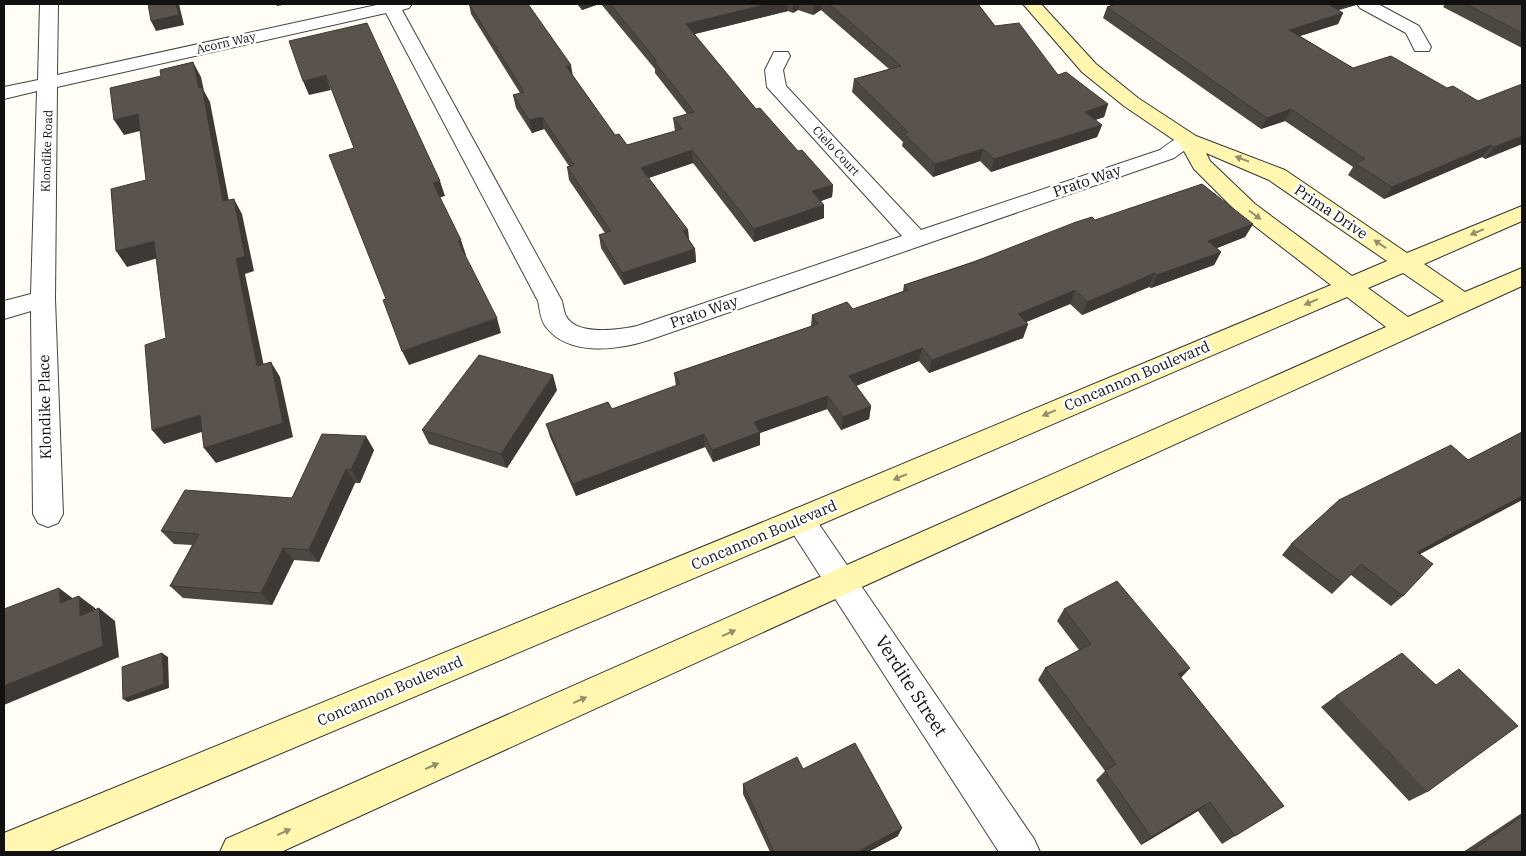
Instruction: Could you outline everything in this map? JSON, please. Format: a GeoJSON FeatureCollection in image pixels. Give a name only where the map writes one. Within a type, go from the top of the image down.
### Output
{"type":"FeatureCollection","features":[{"type":"Feature","properties":{"kind":"main road","name":"Prima Drive"},"geometry":{"type":"LineString","coordinates":[[1032,4],[1089,68],[1131,102],[1189,140],[1249,162],[1277,175],[1463,302]]}},
{"type":"Feature","properties":{"kind":"main road"},"geometry":{"type":"LineString","coordinates":[[1189,140],[1201,164],[1247,209],[1406,328]]}},
{"type":"Feature","properties":{"kind":"main road","name":"Concannon Boulevard"},"geometry":{"type":"LineString","coordinates":[[4,852],[800,520],[1522,213]]}},
{"type":"Feature","properties":{"kind":"main road"},"geometry":{"type":"LineString","coordinates":[[239,852],[1522,276]]}},
{"type":"Feature","properties":{"kind":"street","name":"Klondike Road"},"geometry":{"type":"LineString","coordinates":[[43,299],[49,83],[49,4]]}},
{"type":"Feature","properties":{"kind":"street"},"geometry":{"type":"LineString","coordinates":[[1366,4],[1413,30],[1422,47]]}},
{"type":"Feature","properties":{"kind":"street","name":"Acorn Way"},"geometry":{"type":"LineString","coordinates":[[4,93],[395,5]]}},
{"type":"Feature","properties":{"kind":"street","name":"Prato Way"},"geometry":{"type":"LineString","coordinates":[[395,5],[550,301],[555,322],[573,336],[615,340],[640,334],[1167,154],[1189,140]]}},
{"type":"Feature","properties":{"kind":"street","name":"Cielo Court"},"geometry":{"type":"LineString","coordinates":[[780,56],[774,70],[777,87],[917,239]]}},
{"type":"Feature","properties":{"kind":"street"},"geometry":{"type":"LineString","coordinates":[[4,310],[43,299]]}},
{"type":"Feature","properties":{"kind":"street","name":"Klondike Place"},"geometry":{"type":"LineString","coordinates":[[43,299],[48,514]]}},
{"type":"Feature","properties":{"kind":"street","name":"Verdite Street"},"geometry":{"type":"LineString","coordinates":[[800,520],[1021,852]]}},
{"type":"Feature","properties":{"kind":"building"},"geometry":{"type":"Polygon","coordinates":[[[148,4],[176,4],[179,15],[151,21],[148,4]]]}},
{"type":"Feature","properties":{"kind":"building"},"geometry":{"type":"Polygon","coordinates":[[[469,4],[528,4],[571,65],[566,66],[615,135],[619,134],[627,145],[682,129],[673,118],[694,112],[654,61],[656,60],[610,4],[768,4],[686,24],[756,109],[760,108],[798,151],[802,150],[833,185],[812,191],[824,205],[754,229],[692,150],[641,168],[688,230],[683,231],[695,249],[622,273],[599,235],[611,231],[567,167],[574,165],[542,117],[529,120],[513,95],[524,92],[469,4]]]}},
{"type":"Feature","properties":{"kind":"building"},"geometry":{"type":"Polygon","coordinates":[[[829,4],[978,4],[995,26],[1019,23],[1058,75],[1066,72],[1108,104],[1085,112],[1102,125],[994,159],[983,149],[935,164],[904,134],[908,132],[854,79],[901,66],[829,4]]]}},
{"type":"Feature","properties":{"kind":"building"},"geometry":{"type":"Polygon","coordinates":[[[1118,4],[1328,4],[1343,13],[1289,30],[1353,68],[1391,56],[1447,88],[1453,86],[1478,101],[1522,84],[1522,136],[1494,147],[1491,145],[1392,187],[1355,163],[1365,159],[1291,109],[1267,118],[1107,7],[1118,4]]]}},
{"type":"Feature","properties":{"kind":"building"},"geometry":{"type":"Polygon","coordinates":[[[1466,4],[1522,4],[1522,33],[1466,4]]]}},
{"type":"Feature","properties":{"kind":"building"},"geometry":{"type":"Polygon","coordinates":[[[367,23],[440,181],[433,183],[461,240],[458,241],[497,318],[402,351],[383,300],[386,299],[329,155],[354,148],[326,75],[303,81],[289,41],[367,23]]]}},
{"type":"Feature","properties":{"kind":"building"},"geometry":{"type":"Polygon","coordinates":[[[193,62],[199,88],[202,87],[223,201],[234,199],[245,256],[236,259],[257,366],[271,362],[283,423],[204,448],[200,415],[152,430],[145,345],[166,338],[154,241],[116,251],[111,189],[146,180],[138,114],[114,120],[110,88],[161,76],[160,70],[193,62]]]}},
{"type":"Feature","properties":{"kind":"building"},"geometry":{"type":"Polygon","coordinates":[[[1202,184],[1253,224],[1208,241],[1221,252],[1157,275],[1155,273],[1087,302],[1075,290],[1018,314],[1028,324],[932,360],[922,348],[849,376],[871,406],[843,417],[828,396],[754,422],[760,432],[712,450],[704,434],[573,484],[546,424],[608,402],[612,409],[680,384],[674,373],[818,324],[812,315],[847,302],[853,309],[908,290],[904,285],[971,263],[1076,222],[1092,217],[1095,220],[1202,184]]]}},
{"type":"Feature","properties":{"kind":"building"},"geometry":{"type":"Polygon","coordinates":[[[479,355],[553,375],[501,454],[422,430],[479,355]]]}},
{"type":"Feature","properties":{"kind":"building"},"geometry":{"type":"Polygon","coordinates":[[[1522,432],[1522,496],[1417,552],[1433,564],[1403,596],[1361,564],[1342,583],[1291,544],[1339,500],[1451,445],[1468,460],[1522,432]]]}},
{"type":"Feature","properties":{"kind":"building"},"geometry":{"type":"Polygon","coordinates":[[[322,434],[366,436],[351,470],[346,469],[309,550],[283,548],[261,593],[170,586],[199,534],[161,531],[185,490],[292,498],[322,434]]]}},
{"type":"Feature","properties":{"kind":"building"},"geometry":{"type":"Polygon","coordinates":[[[1117,581],[1190,668],[1178,674],[1284,806],[1235,836],[1210,802],[1151,837],[1105,771],[1116,764],[1045,668],[1091,644],[1064,609],[1117,581]]]}},
{"type":"Feature","properties":{"kind":"building"},"geometry":{"type":"Polygon","coordinates":[[[59,588],[60,603],[79,596],[80,616],[99,608],[103,646],[4,686],[4,609],[59,588]]]}},
{"type":"Feature","properties":{"kind":"building"},"geometry":{"type":"Polygon","coordinates":[[[162,653],[164,684],[123,699],[122,667],[162,653]]]}},
{"type":"Feature","properties":{"kind":"building"},"geometry":{"type":"Polygon","coordinates":[[[1402,653],[1436,685],[1459,669],[1518,726],[1427,792],[1336,696],[1402,653]]]}},
{"type":"Feature","properties":{"kind":"building"},"geometry":{"type":"Polygon","coordinates":[[[855,743],[902,828],[857,852],[774,852],[743,784],[797,757],[803,769],[855,743]]]}},
{"type":"Feature","properties":{"kind":"building"},"geometry":{"type":"Polygon","coordinates":[[[1522,816],[1522,852],[1480,852],[1476,848],[1522,816]]]}}]}
